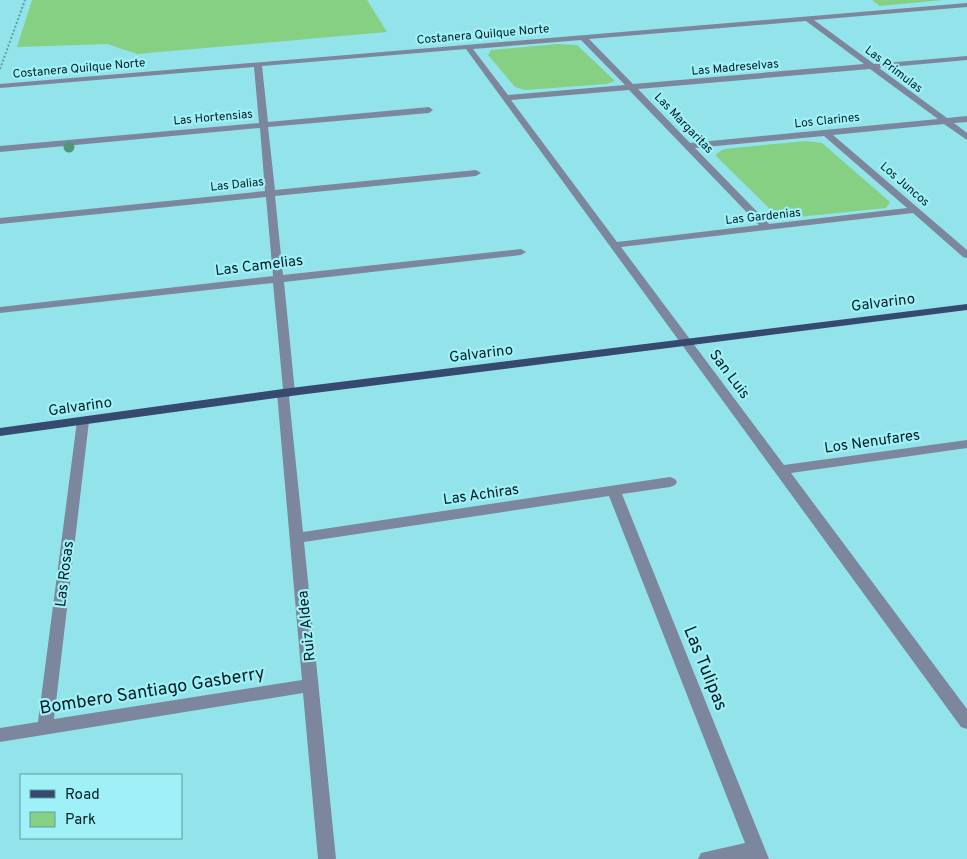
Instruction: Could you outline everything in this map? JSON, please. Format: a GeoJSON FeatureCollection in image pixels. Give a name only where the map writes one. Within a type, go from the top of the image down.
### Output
{"type":"FeatureCollection","features":[{"type":"Feature","properties":{"kind":"main road","name":"Galvarino"},"geometry":{"type":"LineString","coordinates":[[0,432],[286,393],[967,307]]}},
{"type":"Feature","properties":{"kind":"street","name":"Costanera Quilque Norte"},"geometry":{"type":"LineString","coordinates":[[0,86],[967,5]]}},
{"type":"Feature","properties":{"kind":"street","name":"Las Primulas"},"geometry":{"type":"LineString","coordinates":[[807,18],[967,137]]}},
{"type":"Feature","properties":{"kind":"street","name":"Las Margaritas"},"geometry":{"type":"LineString","coordinates":[[583,37],[766,228]]}},
{"type":"Feature","properties":{"kind":"street","name":"San Luis"},"geometry":{"type":"LineString","coordinates":[[467,46],[967,722]]}},
{"type":"Feature","properties":{"kind":"street","name":"Las Madreselvas"},"geometry":{"type":"LineString","coordinates":[[505,98],[967,58]]}},
{"type":"Feature","properties":{"kind":"street","name":"Ruiz Aldea"},"geometry":{"type":"LineString","coordinates":[[258,64],[278,278],[297,538],[327,859]]}},
{"type":"Feature","properties":{"kind":"street","name":"Las Hortensias"},"geometry":{"type":"LineString","coordinates":[[0,149],[429,110]]}},
{"type":"Feature","properties":{"kind":"street","name":"Los Clarines"},"geometry":{"type":"LineString","coordinates":[[689,146],[967,119]]}},
{"type":"Feature","properties":{"kind":"street","name":"Los Juncos"},"geometry":{"type":"LineString","coordinates":[[826,133],[967,255]]}},
{"type":"Feature","properties":{"kind":"street","name":"Las Dalias"},"geometry":{"type":"LineString","coordinates":[[0,221],[476,174]]}},
{"type":"Feature","properties":{"kind":"street","name":"Las Gardenias"},"geometry":{"type":"LineString","coordinates":[[614,245],[916,210]]}},
{"type":"Feature","properties":{"kind":"street","name":"Las Camelias"},"geometry":{"type":"LineString","coordinates":[[0,310],[521,252]]}},
{"type":"Feature","properties":{"kind":"street","name":"Las Rosas"},"geometry":{"type":"LineString","coordinates":[[45,728],[83,421]]}},
{"type":"Feature","properties":{"kind":"street","name":"Los Nenufares"},"geometry":{"type":"LineString","coordinates":[[781,470],[967,444]]}},
{"type":"Feature","properties":{"kind":"street","name":"Las Achiras"},"geometry":{"type":"LineString","coordinates":[[297,538],[670,482]]}},
{"type":"Feature","properties":{"kind":"street","name":"Las Tulipas"},"geometry":{"type":"LineString","coordinates":[[614,491],[758,854]]}},
{"type":"Feature","properties":{"kind":"street","name":"Bombero Santiago Gasberry"},"geometry":{"type":"LineString","coordinates":[[0,735],[311,685]]}},
{"type":"Feature","properties":{"kind":"street"},"geometry":{"type":"LineString","coordinates":[[707,859],[758,854]]}},
{"type":"Feature","properties":{"kind":"path"},"geometry":{"type":"LineString","coordinates":[[0,70],[25,0]]}},
{"type":"Feature","properties":{"kind":"green space"},"geometry":{"type":"Polygon","coordinates":[[[32,0],[367,0],[387,32],[137,54],[107,44],[17,47],[32,0]]]}},
{"type":"Feature","properties":{"kind":"green space"},"geometry":{"type":"Polygon","coordinates":[[[872,0],[943,0],[880,6],[872,0]]]}},
{"type":"Feature","properties":{"kind":"green space"},"geometry":{"type":"Polygon","coordinates":[[[558,44],[577,45],[615,81],[606,84],[525,90],[515,87],[488,55],[491,50],[558,44]]]}},
{"type":"Feature","properties":{"kind":"green space"},"geometry":{"type":"Polygon","coordinates":[[[806,141],[822,143],[890,202],[886,208],[788,218],[772,211],[715,155],[724,149],[806,141]]]}}]}
